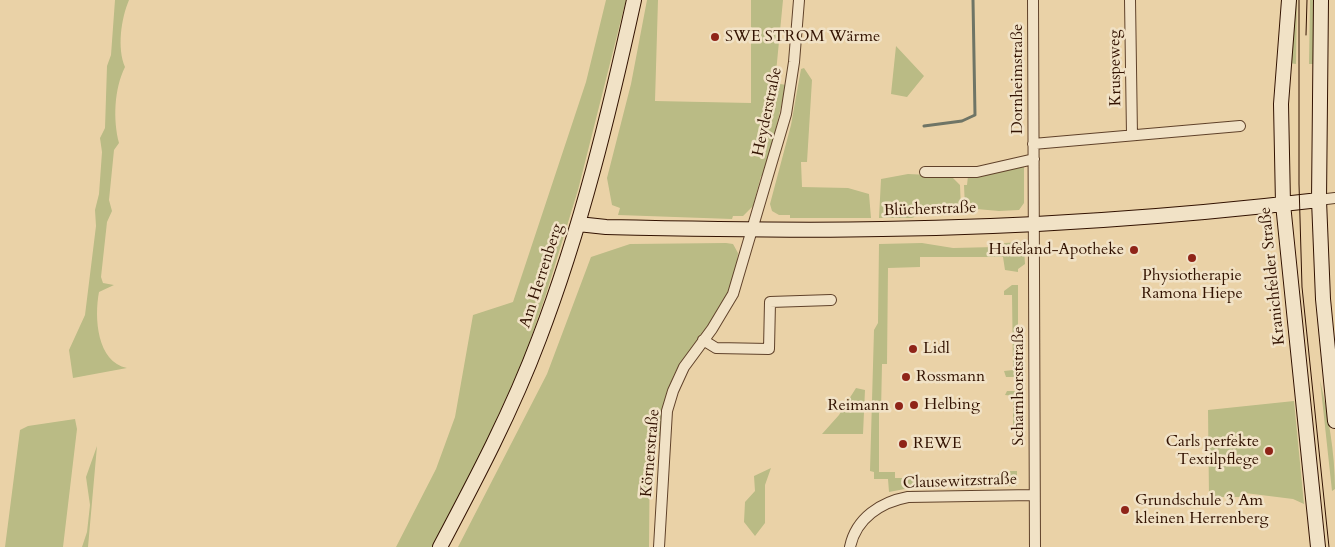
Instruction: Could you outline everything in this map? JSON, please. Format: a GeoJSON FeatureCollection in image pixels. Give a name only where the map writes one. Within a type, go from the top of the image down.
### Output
{"type":"FeatureCollection","features":[{"type":"Feature","properties":{"kind":"main road","name":"Am Herrenberg"},"geometry":{"type":"LineString","coordinates":[[440,547],[475,481],[529,366],[578,224],[634,0]]}},
{"type":"Feature","properties":{"kind":"main road","name":"Kranichfelder Straße"},"geometry":{"type":"LineString","coordinates":[[1289,0],[1282,84],[1283,204],[1318,547]]}},
{"type":"Feature","properties":{"kind":"main road"},"geometry":{"type":"LineString","coordinates":[[1322,0],[1319,200],[1323,299],[1335,421]]}},
{"type":"Feature","properties":{"kind":"main road","name":"Blücherstraße"},"geometry":{"type":"LineString","coordinates":[[578,224],[606,227],[882,229],[1034,224],[1319,200]]}},
{"type":"Feature","properties":{"kind":"street","name":"Heyderstraße"},"geometry":{"type":"LineString","coordinates":[[754,229],[786,114],[794,62],[798,0]]}},
{"type":"Feature","properties":{"kind":"street","name":"Dornheimstraße"},"geometry":{"type":"LineString","coordinates":[[1033,0],[1034,224]]}},
{"type":"Feature","properties":{"kind":"street","name":"Kruspeweg"},"geometry":{"type":"LineString","coordinates":[[1130,0],[1132,135]]}},
{"type":"Feature","properties":{"kind":"street"},"geometry":{"type":"LineString","coordinates":[[1034,144],[1240,126]]}},
{"type":"Feature","properties":{"kind":"street"},"geometry":{"type":"LineString","coordinates":[[925,172],[962,174],[993,170],[1034,158]]}},
{"type":"Feature","properties":{"kind":"street"},"geometry":{"type":"LineString","coordinates":[[962,174],[962,185]]}},
{"type":"Feature","properties":{"kind":"street"},"geometry":{"type":"LineString","coordinates":[[1319,200],[1335,198]]}},
{"type":"Feature","properties":{"kind":"street","name":"Scharnhorststraße"},"geometry":{"type":"LineString","coordinates":[[1034,224],[1034,547]]}},
{"type":"Feature","properties":{"kind":"street","name":"Körnerstraße"},"geometry":{"type":"LineString","coordinates":[[659,547],[668,411],[678,378],[724,312],[733,294],[754,229]]}},
{"type":"Feature","properties":{"kind":"street"},"geometry":{"type":"LineString","coordinates":[[703,340],[716,348],[769,349],[770,302],[831,300]]}},
{"type":"Feature","properties":{"kind":"street","name":"Clausewitzstraße"},"geometry":{"type":"LineString","coordinates":[[850,547],[858,527],[870,513],[894,499],[908,497],[1034,495]]}},
{"type":"Feature","properties":{"kind":"green space"},"geometry":{"type":"Polygon","coordinates":[[[115,0],[129,0],[121,34],[121,51],[125,67],[119,85],[115,115],[119,143],[114,150],[109,200],[112,211],[107,222],[101,277],[103,283],[114,285],[99,292],[97,314],[100,338],[109,357],[117,364],[127,368],[73,378],[69,350],[85,315],[96,226],[95,210],[99,194],[102,152],[100,138],[105,128],[107,66],[111,55],[115,0]]]}},
{"type":"Feature","properties":{"kind":"green space"},"geometry":{"type":"Polygon","coordinates":[[[606,0],[626,0],[578,190],[525,356],[471,476],[433,547],[396,547],[436,469],[455,417],[473,315],[513,302],[586,82],[606,0]]]}},
{"type":"Feature","properties":{"kind":"green space"},"geometry":{"type":"Polygon","coordinates":[[[647,0],[658,0],[655,101],[751,103],[751,0],[783,0],[775,83],[786,85],[765,176],[761,176],[753,206],[743,216],[733,216],[732,219],[618,215],[620,208],[612,205],[607,178],[631,84],[647,0]]]}},
{"type":"Feature","properties":{"kind":"green space"},"geometry":{"type":"Polygon","coordinates":[[[1294,0],[1297,0],[1296,64],[1289,63],[1294,0]]]}},
{"type":"Feature","properties":{"kind":"green space"},"geometry":{"type":"Polygon","coordinates":[[[1310,0],[1315,0],[1315,64],[1309,64],[1310,0]]]}},
{"type":"Feature","properties":{"kind":"green space"},"geometry":{"type":"Polygon","coordinates":[[[896,46],[924,76],[907,97],[891,94],[896,46]]]}},
{"type":"Feature","properties":{"kind":"green space"},"geometry":{"type":"Polygon","coordinates":[[[804,68],[812,80],[807,162],[801,162],[802,187],[848,188],[869,194],[871,218],[790,218],[790,215],[779,215],[772,211],[770,204],[791,125],[801,69],[804,68]]]}},
{"type":"Feature","properties":{"kind":"green space"},"geometry":{"type":"Polygon","coordinates":[[[1024,165],[1024,203],[1019,210],[999,211],[965,208],[964,185],[967,185],[968,176],[1024,165]]]}},
{"type":"Feature","properties":{"kind":"green space"},"geometry":{"type":"Polygon","coordinates":[[[908,174],[951,176],[960,185],[961,208],[933,209],[912,218],[879,218],[881,179],[908,174]]]}},
{"type":"Feature","properties":{"kind":"green space"},"geometry":{"type":"Polygon","coordinates":[[[1020,242],[1024,249],[1025,264],[1018,269],[1018,272],[1005,270],[1003,257],[920,257],[920,267],[888,268],[887,364],[882,364],[881,412],[879,413],[879,472],[895,472],[895,478],[995,478],[1001,471],[1017,471],[1017,486],[915,487],[889,492],[888,479],[874,479],[874,472],[870,471],[874,330],[878,323],[879,244],[922,243],[953,248],[995,247],[1005,243],[1020,242]]]}},
{"type":"Feature","properties":{"kind":"green space"},"geometry":{"type":"Polygon","coordinates":[[[630,244],[733,244],[738,253],[735,272],[728,292],[714,319],[685,357],[673,377],[664,406],[660,436],[650,436],[649,547],[458,547],[547,374],[591,257],[630,244]]]}},
{"type":"Feature","properties":{"kind":"green space"},"geometry":{"type":"Polygon","coordinates":[[[1012,285],[1018,285],[1018,377],[1006,377],[1004,371],[1013,370],[1012,295],[1004,295],[1004,291],[1012,285]]]}},
{"type":"Feature","properties":{"kind":"green space"},"geometry":{"type":"Polygon","coordinates":[[[1320,380],[1332,447],[1335,489],[1332,491],[1320,380]]]}},
{"type":"Feature","properties":{"kind":"green space"},"geometry":{"type":"Polygon","coordinates":[[[856,388],[865,390],[863,434],[822,434],[839,415],[856,388]]]}},
{"type":"Feature","properties":{"kind":"green space"},"geometry":{"type":"Polygon","coordinates":[[[1007,391],[1018,391],[1018,425],[1013,425],[1013,396],[1005,395],[1007,391]]]}},
{"type":"Feature","properties":{"kind":"green space"},"geometry":{"type":"Polygon","coordinates":[[[1294,401],[1304,504],[1293,499],[1245,493],[1242,497],[1209,497],[1208,410],[1294,401]]]}},
{"type":"Feature","properties":{"kind":"green space"},"geometry":{"type":"Polygon","coordinates":[[[75,419],[77,429],[63,547],[5,547],[20,430],[28,426],[75,419]]]}},
{"type":"Feature","properties":{"kind":"green space"},"geometry":{"type":"Polygon","coordinates":[[[97,446],[88,547],[82,547],[87,532],[90,505],[86,477],[97,446]]]}},
{"type":"Feature","properties":{"kind":"green space"},"geometry":{"type":"Polygon","coordinates":[[[771,468],[765,485],[765,523],[755,536],[744,522],[745,502],[755,491],[754,476],[771,468]]]}},
{"type":"Feature","properties":{"kind":"waterway"},"geometry":{"type":"LineString","coordinates":[[924,126],[962,121],[975,115],[973,0]]}},
{"type":"Feature","properties":{"kind":"tram line"},"geometry":{"type":"LineString","coordinates":[[1299,0],[1299,184],[1302,287],[1329,547]]}},
{"type":"Feature","properties":{"kind":"tram line"},"geometry":{"type":"LineString","coordinates":[[1306,35],[1307,0]]}},
{"type":"Feature","properties":{"kind":"place","name":"SWE STROM Wärme"},"geometry":{"type":"Point","coordinates":[715,37]}},
{"type":"Feature","properties":{"kind":"place","name":"Hufeland-Apotheke"},"geometry":{"type":"Point","coordinates":[1134,250]}},
{"type":"Feature","properties":{"kind":"place","name":"Physiotherapie Ramona Hiepe"},"geometry":{"type":"Point","coordinates":[1192,258]}},
{"type":"Feature","properties":{"kind":"place","name":"Lidl"},"geometry":{"type":"Point","coordinates":[913,349]}},
{"type":"Feature","properties":{"kind":"place","name":"Rossmann"},"geometry":{"type":"Point","coordinates":[906,377]}},
{"type":"Feature","properties":{"kind":"place","name":"Helbing"},"geometry":{"type":"Point","coordinates":[914,405]}},
{"type":"Feature","properties":{"kind":"place","name":"Reimann"},"geometry":{"type":"Point","coordinates":[899,406]}},
{"type":"Feature","properties":{"kind":"place","name":"REWE"},"geometry":{"type":"Point","coordinates":[903,444]}},
{"type":"Feature","properties":{"kind":"place","name":"Carls perfekte Textilpflege"},"geometry":{"type":"Point","coordinates":[1269,451]}},
{"type":"Feature","properties":{"kind":"place","name":"Grundschule 3 Am kleinen Herrenberg"},"geometry":{"type":"Point","coordinates":[1125,510]}}]}
